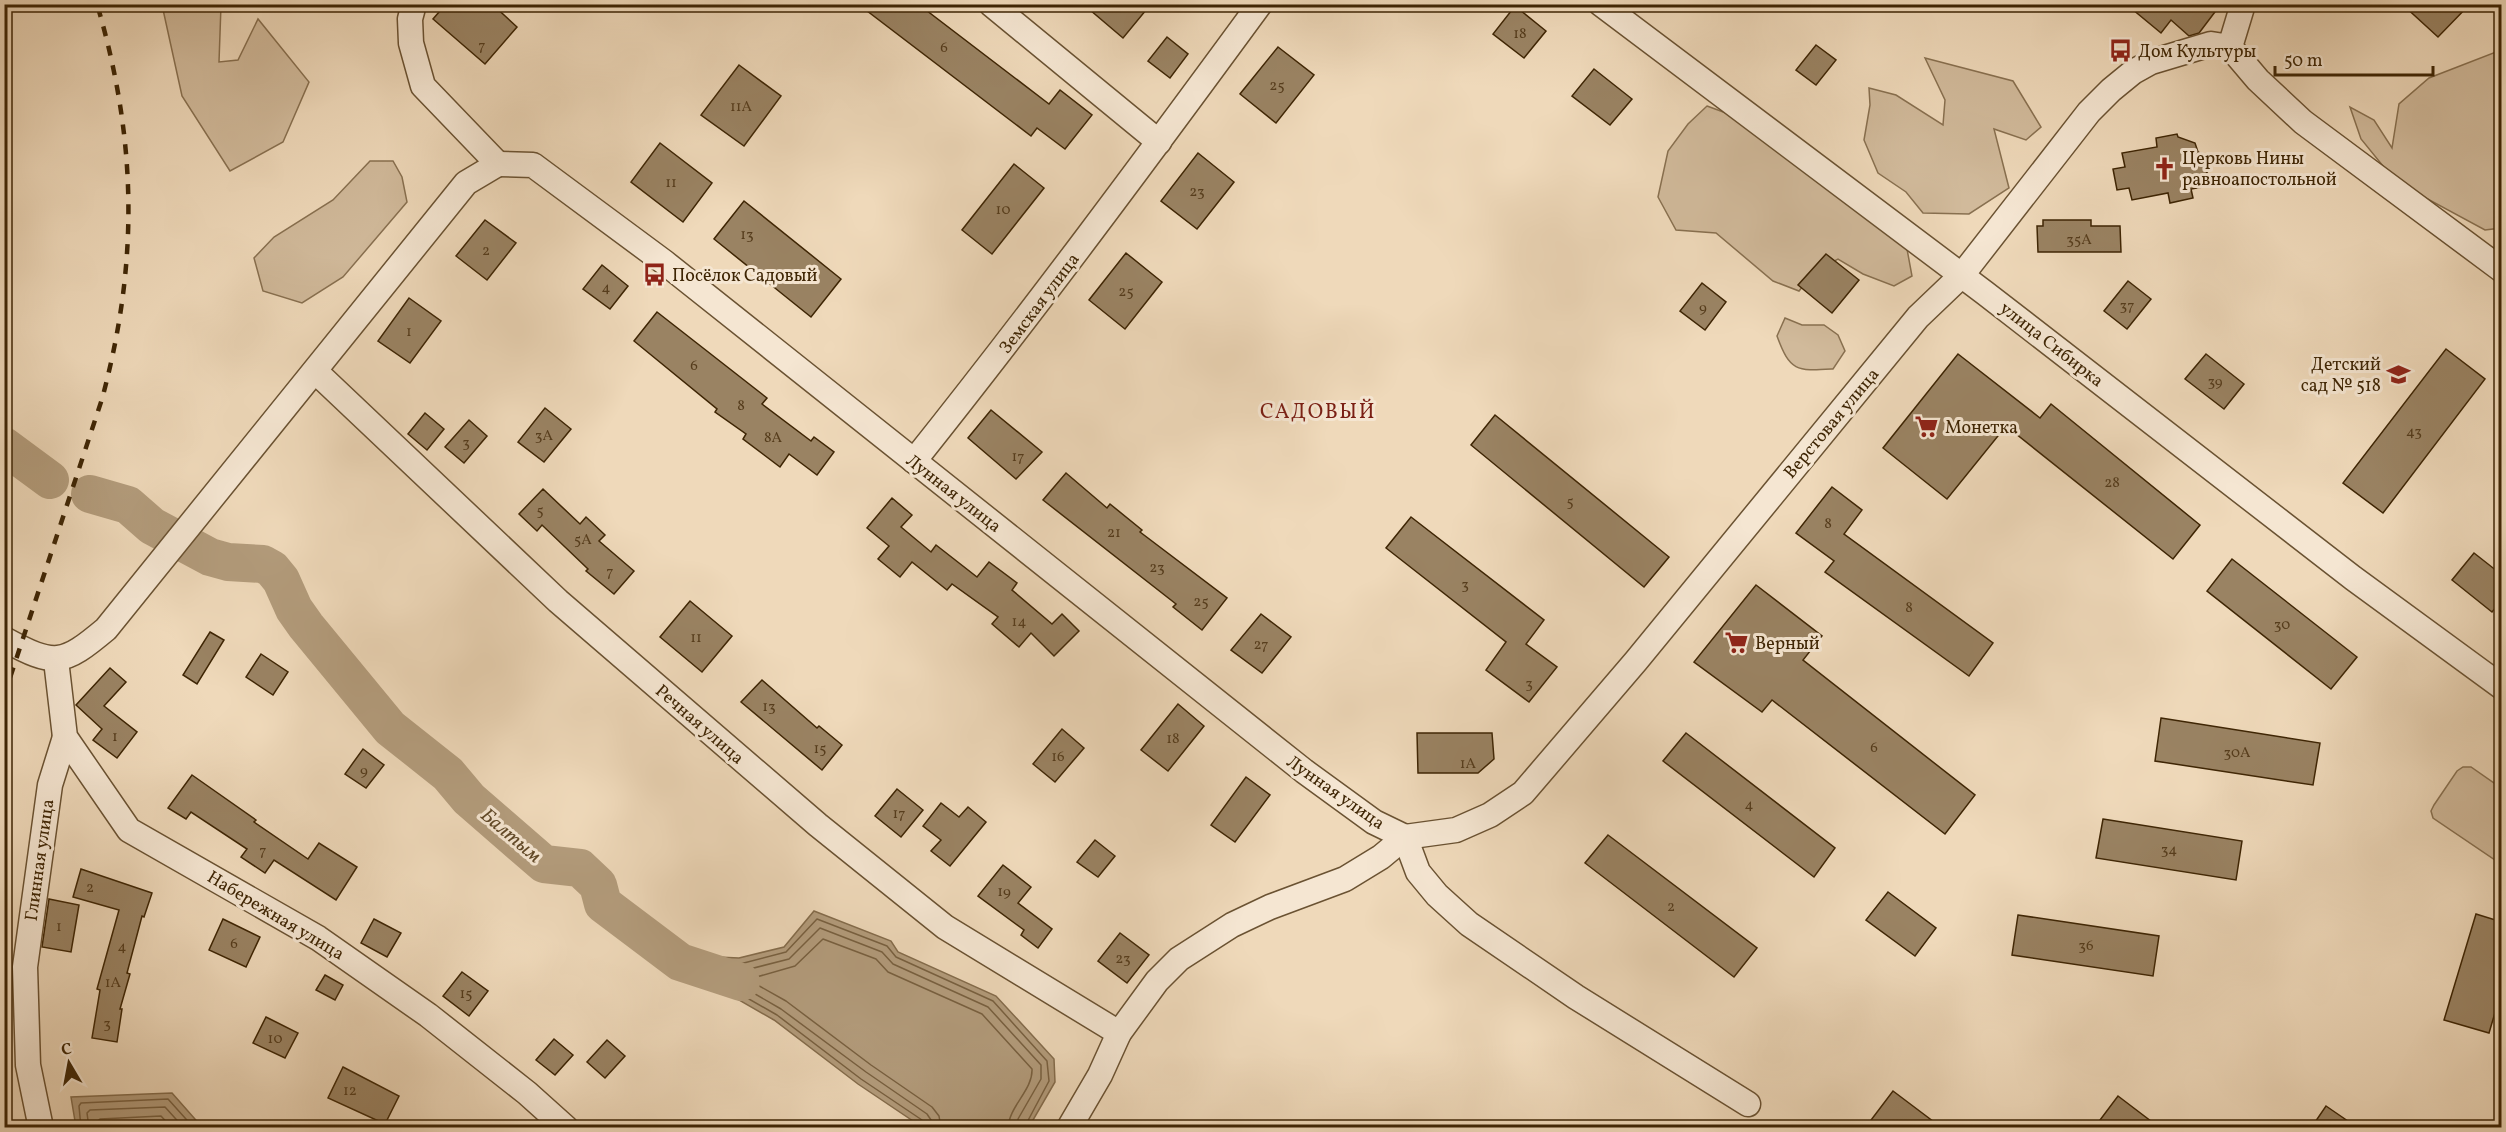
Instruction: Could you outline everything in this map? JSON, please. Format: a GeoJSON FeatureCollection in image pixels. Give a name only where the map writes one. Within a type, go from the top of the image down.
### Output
{"type":"FeatureCollection","features":[{"type":"Feature","properties":{"kind":"street"},"geometry":{"type":"LineString","coordinates":[[4,639],[21,648],[56,660],[70,656],[106,629],[466,183],[498,164],[423,86],[411,43],[410,19],[414,4]]}},
{"type":"Feature","properties":{"kind":"street"},"geometry":{"type":"LineString","coordinates":[[991,4],[1159,141]]}},
{"type":"Feature","properties":{"kind":"street","name":"Земская улица"},"geometry":{"type":"LineString","coordinates":[[914,461],[1020,328],[1260,4]]}},
{"type":"Feature","properties":{"kind":"street","name":"улица Сибирка"},"geometry":{"type":"LineString","coordinates":[[1602,4],[1962,275],[2353,578],[2502,687]]}},
{"type":"Feature","properties":{"kind":"street"},"geometry":{"type":"LineString","coordinates":[[2243,4],[2230,47],[2258,80],[2303,122],[2502,270]]}},
{"type":"Feature","properties":{"kind":"street","name":"Верстовая улица"},"geometry":{"type":"LineString","coordinates":[[1405,837],[1456,830],[1490,815],[1523,793],[1636,661],[1918,317],[1962,275],[2089,112],[2111,90],[2133,72],[2151,62],[2211,44],[2230,47]]}},
{"type":"Feature","properties":{"kind":"street","name":"Лунная улица"},"geometry":{"type":"LineString","coordinates":[[498,164],[532,165],[674,270],[1304,771],[1374,822],[1405,837]]}},
{"type":"Feature","properties":{"kind":"street","name":"Речная улица"},"geometry":{"type":"LineString","coordinates":[[315,372],[558,601],[818,825],[945,927],[1119,1033]]}},
{"type":"Feature","properties":{"kind":"street","name":"Набережная улица"},"geometry":{"type":"LineString","coordinates":[[56,660],[65,737],[129,830],[318,939],[428,1015],[566,1128]]}},
{"type":"Feature","properties":{"kind":"street","name":"Глинная улица"},"geometry":{"type":"LineString","coordinates":[[41,1128],[28,1065],[25,968],[50,785],[65,737]]}},
{"type":"Feature","properties":{"kind":"street"},"geometry":{"type":"LineString","coordinates":[[1069,1128],[1100,1075],[1119,1033],[1157,981],[1179,959],[1202,943],[1270,907],[1345,879],[1381,857],[1405,837],[1418,872],[1437,895],[1469,924],[1576,997],[1748,1104]]}},
{"type":"Feature","properties":{"kind":"shaded area"},"geometry":{"type":"Polygon","coordinates":[[[162,5],[221,5],[219,62],[238,60],[258,19],[309,82],[283,142],[230,171],[182,96],[162,5]]]}},
{"type":"Feature","properties":{"kind":"shaded area"},"geometry":{"type":"Polygon","coordinates":[[[2501,50],[2501,228],[2485,230],[2396,182],[2361,139],[2350,107],[2374,120],[2392,148],[2399,104],[2429,78],[2501,50]]]}},
{"type":"Feature","properties":{"kind":"shaded area"},"geometry":{"type":"Polygon","coordinates":[[[1925,58],[2013,81],[2041,127],[2026,140],[1994,129],[2009,188],[1969,214],[1923,213],[1906,192],[1878,173],[1864,140],[1870,105],[1869,88],[1896,95],[1943,125],[1945,100],[1925,58]]]}},
{"type":"Feature","properties":{"kind":"shaded area"},"geometry":{"type":"Polygon","coordinates":[[[1707,106],[1726,113],[1907,249],[1912,276],[1894,286],[1863,274],[1838,259],[1815,271],[1799,291],[1773,281],[1716,233],[1676,230],[1658,197],[1668,151],[1688,124],[1707,106]]]}},
{"type":"Feature","properties":{"kind":"shaded area"},"geometry":{"type":"Polygon","coordinates":[[[370,161],[393,161],[402,177],[407,202],[343,277],[302,303],[263,291],[254,258],[274,237],[333,200],[370,161]]]}},
{"type":"Feature","properties":{"kind":"shaded area"},"geometry":{"type":"Polygon","coordinates":[[[1785,318],[1802,325],[1824,325],[1838,335],[1845,351],[1833,369],[1803,369],[1791,363],[1777,336],[1785,318]]]}},
{"type":"Feature","properties":{"kind":"shaded area"},"geometry":{"type":"Polygon","coordinates":[[[2463,767],[2471,767],[2501,788],[2501,864],[2433,818],[2431,811],[2434,805],[2457,771],[2463,767]]]}},
{"type":"Feature","properties":{"kind":"water"},"geometry":{"type":"Polygon","coordinates":[[[814,911],[891,941],[898,952],[996,996],[1054,1059],[1055,1082],[1029,1127],[922,1127],[858,1084],[774,1020],[692,973],[696,956],[739,958],[784,947],[814,911]]]}},
{"type":"Feature","properties":{"kind":"water"},"geometry":{"type":"Polygon","coordinates":[[[172,1093],[202,1127],[76,1127],[71,1097],[172,1093]]]}},
{"type":"Feature","properties":{"kind":"building"},"geometry":{"type":"Polygon","coordinates":[[[446,4],[492,4],[517,27],[485,64],[433,19],[446,4]]]}},
{"type":"Feature","properties":{"kind":"building"},"geometry":{"type":"Polygon","coordinates":[[[858,4],[918,4],[1049,104],[1060,90],[1092,115],[1065,149],[1037,128],[1031,136],[858,4]]]}},
{"type":"Feature","properties":{"kind":"building"},"geometry":{"type":"Polygon","coordinates":[[[1083,4],[1151,4],[1123,38],[1083,4]]]}},
{"type":"Feature","properties":{"kind":"building"},"geometry":{"type":"Polygon","coordinates":[[[2126,4],[2221,4],[2199,33],[2189,36],[2171,20],[2161,33],[2126,4]]]}},
{"type":"Feature","properties":{"kind":"building"},"geometry":{"type":"Polygon","coordinates":[[[2402,4],[2470,4],[2438,37],[2402,4]]]}},
{"type":"Feature","properties":{"kind":"building"},"geometry":{"type":"Polygon","coordinates":[[[1515,6],[1546,31],[1524,58],[1493,34],[1515,6]]]}},
{"type":"Feature","properties":{"kind":"building"},"geometry":{"type":"Polygon","coordinates":[[[1167,37],[1188,54],[1170,78],[1148,61],[1167,37]]]}},
{"type":"Feature","properties":{"kind":"building"},"geometry":{"type":"Polygon","coordinates":[[[1816,45],[1836,60],[1816,85],[1796,70],[1816,45]]]}},
{"type":"Feature","properties":{"kind":"building"},"geometry":{"type":"Polygon","coordinates":[[[1278,47],[1314,75],[1276,123],[1240,94],[1278,47]]]}},
{"type":"Feature","properties":{"kind":"building"},"geometry":{"type":"Polygon","coordinates":[[[739,65],[781,96],[744,146],[701,115],[739,65]]]}},
{"type":"Feature","properties":{"kind":"building"},"geometry":{"type":"Polygon","coordinates":[[[1594,69],[1632,99],[1610,125],[1572,96],[1594,69]]]}},
{"type":"Feature","properties":{"kind":"building","name":"Церковь Нины равноапостольной"},"geometry":{"type":"Polygon","coordinates":[[[2177,134],[2178,137],[2195,143],[2198,152],[2209,157],[2211,167],[2202,179],[2203,187],[2191,189],[2193,198],[2170,203],[2168,193],[2132,200],[2129,188],[2117,190],[2113,169],[2125,167],[2122,153],[2157,147],[2156,138],[2177,134]]]}},
{"type":"Feature","properties":{"kind":"building"},"geometry":{"type":"Polygon","coordinates":[[[660,143],[712,183],[683,222],[631,182],[660,143]]]}},
{"type":"Feature","properties":{"kind":"building"},"geometry":{"type":"Polygon","coordinates":[[[1198,153],[1234,182],[1197,229],[1161,201],[1198,153]]]}},
{"type":"Feature","properties":{"kind":"building"},"geometry":{"type":"Polygon","coordinates":[[[1014,164],[1044,188],[992,254],[962,230],[1014,164]]]}},
{"type":"Feature","properties":{"kind":"building"},"geometry":{"type":"Polygon","coordinates":[[[744,201],[841,279],[811,317],[714,239],[744,201]]]}},
{"type":"Feature","properties":{"kind":"building"},"geometry":{"type":"Polygon","coordinates":[[[485,220],[516,243],[487,280],[456,256],[485,220]]]}},
{"type":"Feature","properties":{"kind":"building"},"geometry":{"type":"Polygon","coordinates":[[[2043,220],[2091,220],[2091,226],[2120,226],[2121,252],[2038,252],[2037,226],[2043,226],[2043,220]]]}},
{"type":"Feature","properties":{"kind":"building"},"geometry":{"type":"Polygon","coordinates":[[[1126,253],[1162,282],[1125,329],[1089,300],[1126,253]]]}},
{"type":"Feature","properties":{"kind":"building"},"geometry":{"type":"Polygon","coordinates":[[[1826,254],[1859,280],[1832,313],[1798,285],[1826,254]]]}},
{"type":"Feature","properties":{"kind":"building"},"geometry":{"type":"Polygon","coordinates":[[[602,265],[628,286],[610,309],[583,289],[602,265]]]}},
{"type":"Feature","properties":{"kind":"building"},"geometry":{"type":"Polygon","coordinates":[[[2128,281],[2151,299],[2127,329],[2104,311],[2128,281]]]}},
{"type":"Feature","properties":{"kind":"building"},"geometry":{"type":"Polygon","coordinates":[[[1702,283],[1726,302],[1705,330],[1680,311],[1702,283]]]}},
{"type":"Feature","properties":{"kind":"building"},"geometry":{"type":"Polygon","coordinates":[[[409,298],[441,321],[410,363],[378,341],[409,298]]]}},
{"type":"Feature","properties":{"kind":"building"},"geometry":{"type":"Polygon","coordinates":[[[657,312],[767,398],[762,404],[811,441],[814,437],[834,452],[817,475],[789,454],[780,467],[743,439],[746,434],[715,412],[717,409],[634,341],[657,312]]]}},
{"type":"Feature","properties":{"kind":"building"},"geometry":{"type":"Polygon","coordinates":[[[2446,349],[2485,379],[2383,513],[2343,483],[2446,349]]]}},
{"type":"Feature","properties":{"kind":"building"},"geometry":{"type":"Polygon","coordinates":[[[1958,354],[2040,418],[2051,404],[2200,525],[2173,559],[2006,426],[1947,499],[1883,448],[1958,354]]]}},
{"type":"Feature","properties":{"kind":"building"},"geometry":{"type":"Polygon","coordinates":[[[2206,354],[2244,384],[2224,409],[2185,379],[2206,354]]]}},
{"type":"Feature","properties":{"kind":"building"},"geometry":{"type":"Polygon","coordinates":[[[545,408],[571,429],[544,462],[518,442],[545,408]]]}},
{"type":"Feature","properties":{"kind":"building"},"geometry":{"type":"Polygon","coordinates":[[[991,410],[1042,452],[1016,479],[968,438],[991,410]]]}},
{"type":"Feature","properties":{"kind":"building"},"geometry":{"type":"Polygon","coordinates":[[[425,413],[444,429],[427,450],[408,434],[425,413]]]}},
{"type":"Feature","properties":{"kind":"building"},"geometry":{"type":"Polygon","coordinates":[[[1495,415],[1669,557],[1644,587],[1471,445],[1495,415]]]}},
{"type":"Feature","properties":{"kind":"building"},"geometry":{"type":"Polygon","coordinates":[[[469,420],[487,436],[464,463],[445,447],[469,420]]]}},
{"type":"Feature","properties":{"kind":"building"},"geometry":{"type":"Polygon","coordinates":[[[1066,473],[1107,508],[1110,504],[1142,530],[1140,532],[1227,598],[1202,630],[1173,607],[1176,604],[1043,500],[1066,473]]]}},
{"type":"Feature","properties":{"kind":"building"},"geometry":{"type":"Polygon","coordinates":[[[1832,487],[1862,510],[1844,534],[1993,643],[1969,676],[1825,572],[1834,561],[1796,533],[1832,487]]]}},
{"type":"Feature","properties":{"kind":"building"},"geometry":{"type":"Polygon","coordinates":[[[543,489],[580,524],[586,517],[605,535],[599,541],[634,571],[614,594],[586,571],[588,569],[542,525],[537,531],[519,514],[543,489]]]}},
{"type":"Feature","properties":{"kind":"building"},"geometry":{"type":"Polygon","coordinates":[[[892,498],[912,515],[901,527],[931,552],[936,545],[977,577],[989,562],[1017,583],[1012,590],[1052,624],[1062,614],[1079,631],[1054,656],[1031,633],[1019,647],[992,624],[998,617],[952,584],[947,590],[912,562],[900,577],[878,559],[889,546],[867,528],[892,498]]]}},
{"type":"Feature","properties":{"kind":"building"},"geometry":{"type":"Polygon","coordinates":[[[1411,517],[1544,620],[1526,644],[1557,667],[1529,702],[1486,670],[1506,642],[1386,548],[1411,517]]]}},
{"type":"Feature","properties":{"kind":"building"},"geometry":{"type":"Polygon","coordinates":[[[2474,553],[2502,575],[2502,600],[2492,612],[2452,580],[2474,553]]]}},
{"type":"Feature","properties":{"kind":"building"},"geometry":{"type":"Polygon","coordinates":[[[2232,559],[2357,657],[2331,689],[2207,591],[2232,559]]]}},
{"type":"Feature","properties":{"kind":"building"},"geometry":{"type":"Polygon","coordinates":[[[1756,585],[1822,636],[1803,660],[1975,795],[1945,834],[1772,700],[1762,712],[1694,662],[1756,585]]]}},
{"type":"Feature","properties":{"kind":"building"},"geometry":{"type":"Polygon","coordinates":[[[690,601],[732,636],[702,672],[660,637],[690,601]]]}},
{"type":"Feature","properties":{"kind":"building"},"geometry":{"type":"Polygon","coordinates":[[[1261,614],[1291,637],[1262,673],[1231,650],[1261,614]]]}},
{"type":"Feature","properties":{"kind":"building"},"geometry":{"type":"Polygon","coordinates":[[[210,632],[224,640],[197,684],[183,675],[210,632]]]}},
{"type":"Feature","properties":{"kind":"building"},"geometry":{"type":"Polygon","coordinates":[[[261,654],[288,672],[273,695],[246,677],[261,654]]]}},
{"type":"Feature","properties":{"kind":"building"},"geometry":{"type":"Polygon","coordinates":[[[110,668],[126,682],[104,706],[137,732],[117,758],[93,740],[102,729],[76,705],[110,668]]]}},
{"type":"Feature","properties":{"kind":"building"},"geometry":{"type":"Polygon","coordinates":[[[762,680],[817,728],[819,726],[842,745],[822,770],[741,702],[762,680]]]}},
{"type":"Feature","properties":{"kind":"building"},"geometry":{"type":"Polygon","coordinates":[[[1178,704],[1204,726],[1168,771],[1141,750],[1178,704]]]}},
{"type":"Feature","properties":{"kind":"building"},"geometry":{"type":"Polygon","coordinates":[[[2161,718],[2320,743],[2313,785],[2155,761],[2161,718]]]}},
{"type":"Feature","properties":{"kind":"building"},"geometry":{"type":"Polygon","coordinates":[[[1062,729],[1084,748],[1055,782],[1033,764],[1062,729]]]}},
{"type":"Feature","properties":{"kind":"building"},"geometry":{"type":"Polygon","coordinates":[[[1417,733],[1492,733],[1494,759],[1478,773],[1418,773],[1417,733]]]}},
{"type":"Feature","properties":{"kind":"building"},"geometry":{"type":"Polygon","coordinates":[[[1686,733],[1835,848],[1814,877],[1663,761],[1686,733]]]}},
{"type":"Feature","properties":{"kind":"building"},"geometry":{"type":"Polygon","coordinates":[[[363,749],[384,765],[366,788],[345,774],[363,749]]]}},
{"type":"Feature","properties":{"kind":"building"},"geometry":{"type":"Polygon","coordinates":[[[192,775],[308,859],[319,843],[357,867],[336,900],[274,860],[265,873],[241,857],[247,849],[191,812],[186,819],[168,808],[192,775]]]}},
{"type":"Feature","properties":{"kind":"building"},"geometry":{"type":"Polygon","coordinates":[[[1246,777],[1270,795],[1235,842],[1211,825],[1246,777]]]}},
{"type":"Feature","properties":{"kind":"building"},"geometry":{"type":"Polygon","coordinates":[[[897,789],[923,810],[901,837],[875,816],[897,789]]]}},
{"type":"Feature","properties":{"kind":"building"},"geometry":{"type":"Polygon","coordinates":[[[941,803],[959,817],[968,807],[986,822],[950,866],[931,851],[941,840],[923,826],[941,803]]]}},
{"type":"Feature","properties":{"kind":"building"},"geometry":{"type":"Polygon","coordinates":[[[2103,819],[2242,841],[2236,880],[2096,858],[2103,819]]]}},
{"type":"Feature","properties":{"kind":"building"},"geometry":{"type":"Polygon","coordinates":[[[1608,835],[1757,948],[1734,977],[1585,863],[1608,835]]]}},
{"type":"Feature","properties":{"kind":"building"},"geometry":{"type":"Polygon","coordinates":[[[1095,840],[1115,856],[1098,877],[1077,862],[1095,840]]]}},
{"type":"Feature","properties":{"kind":"building"},"geometry":{"type":"Polygon","coordinates":[[[1003,865],[1031,887],[1018,903],[1052,929],[1038,948],[1021,935],[1024,930],[978,896],[1003,865]]]}},
{"type":"Feature","properties":{"kind":"building"},"geometry":{"type":"Polygon","coordinates":[[[81,869],[152,893],[144,917],[142,916],[127,973],[130,974],[120,1009],[122,1009],[117,1042],[92,1038],[100,990],[97,989],[119,910],[73,897],[81,869]]]}},
{"type":"Feature","properties":{"kind":"building"},"geometry":{"type":"Polygon","coordinates":[[[1888,892],[1936,928],[1915,956],[1866,920],[1888,892]]]}},
{"type":"Feature","properties":{"kind":"building"},"geometry":{"type":"Polygon","coordinates":[[[49,899],[79,905],[71,952],[42,947],[49,899]]]}},
{"type":"Feature","properties":{"kind":"building"},"geometry":{"type":"Polygon","coordinates":[[[2476,914],[2502,922],[2502,989],[2489,1033],[2444,1020],[2476,914]]]}},
{"type":"Feature","properties":{"kind":"building"},"geometry":{"type":"Polygon","coordinates":[[[2018,915],[2159,936],[2153,976],[2012,955],[2018,915]]]}},
{"type":"Feature","properties":{"kind":"building"},"geometry":{"type":"Polygon","coordinates":[[[223,919],[260,937],[246,967],[209,950],[223,919]]]}},
{"type":"Feature","properties":{"kind":"building"},"geometry":{"type":"Polygon","coordinates":[[[374,919],[401,933],[387,957],[361,943],[374,919]]]}},
{"type":"Feature","properties":{"kind":"building"},"geometry":{"type":"Polygon","coordinates":[[[1120,933],[1149,955],[1127,983],[1098,961],[1120,933]]]}},
{"type":"Feature","properties":{"kind":"building"},"geometry":{"type":"Polygon","coordinates":[[[462,972],[488,991],[469,1016],[443,996],[462,972]]]}},
{"type":"Feature","properties":{"kind":"building"},"geometry":{"type":"Polygon","coordinates":[[[325,975],[343,985],[335,1000],[316,990],[325,975]]]}},
{"type":"Feature","properties":{"kind":"building"},"geometry":{"type":"Polygon","coordinates":[[[266,1017],[298,1033],[285,1058],[253,1043],[266,1017]]]}},
{"type":"Feature","properties":{"kind":"building"},"geometry":{"type":"Polygon","coordinates":[[[554,1039],[573,1055],[555,1075],[536,1060],[554,1039]]]}},
{"type":"Feature","properties":{"kind":"building"},"geometry":{"type":"Polygon","coordinates":[[[607,1040],[625,1056],[605,1078],[587,1062],[607,1040]]]}},
{"type":"Feature","properties":{"kind":"building"},"geometry":{"type":"Polygon","coordinates":[[[343,1067],[399,1096],[385,1124],[328,1098],[343,1067]]]}},
{"type":"Feature","properties":{"kind":"building"},"geometry":{"type":"Polygon","coordinates":[[[1893,1091],[1942,1128],[1865,1128],[1893,1091]]]}},
{"type":"Feature","properties":{"kind":"building"},"geometry":{"type":"Polygon","coordinates":[[[2118,1096],[2160,1128],[2094,1128],[2118,1096]]]}},
{"type":"Feature","properties":{"kind":"building"},"geometry":{"type":"Polygon","coordinates":[[[2326,1106],[2358,1128],[2311,1128],[2326,1106]]]}},
{"type":"Feature","properties":{"kind":"waterway","name":"Балтым"},"geometry":{"type":"LineString","coordinates":[[4,446],[50,480]]}},
{"type":"Feature","properties":{"kind":"waterway","name":"Балтым"},"geometry":{"type":"LineString","coordinates":[[90,494],[128,505],[152,526],[210,557],[228,562],[263,564],[272,569],[281,580],[294,609],[306,626],[390,728],[448,774],[469,799],[544,864],[580,868],[598,885],[603,904],[680,962],[741,982]]}},
{"type":"Feature","properties":{"kind":"railway"},"geometry":{"type":"LineString","coordinates":[[4,696],[102,399],[122,299],[127,250],[126,153],[120,104],[97,4]]}},
{"type":"Feature","properties":{"kind":"place","name":"Дом Культуры"},"geometry":{"type":"Point","coordinates":[2120,51]}},
{"type":"Feature","properties":{"kind":"place","name":"Церковь Нины равноапостольной"},"geometry":{"type":"Point","coordinates":[2164,168]}},
{"type":"Feature","properties":{"kind":"place","name":"Посёлок Садовый"},"geometry":{"type":"Point","coordinates":[654,275]}},
{"type":"Feature","properties":{"kind":"place","name":"Детский сад № 518"},"geometry":{"type":"Point","coordinates":[2399,374]}},
{"type":"Feature","properties":{"kind":"place","name":"Монетка"},"geometry":{"type":"Point","coordinates":[1927,427]}},
{"type":"Feature","properties":{"kind":"place","name":"Верный"},"geometry":{"type":"Point","coordinates":[1737,643]}},
{"type":"Feature","properties":{"kind":"district","name":"САДОВЫЙ"},"geometry":{"type":"Point","coordinates":[1318,411]}}]}
